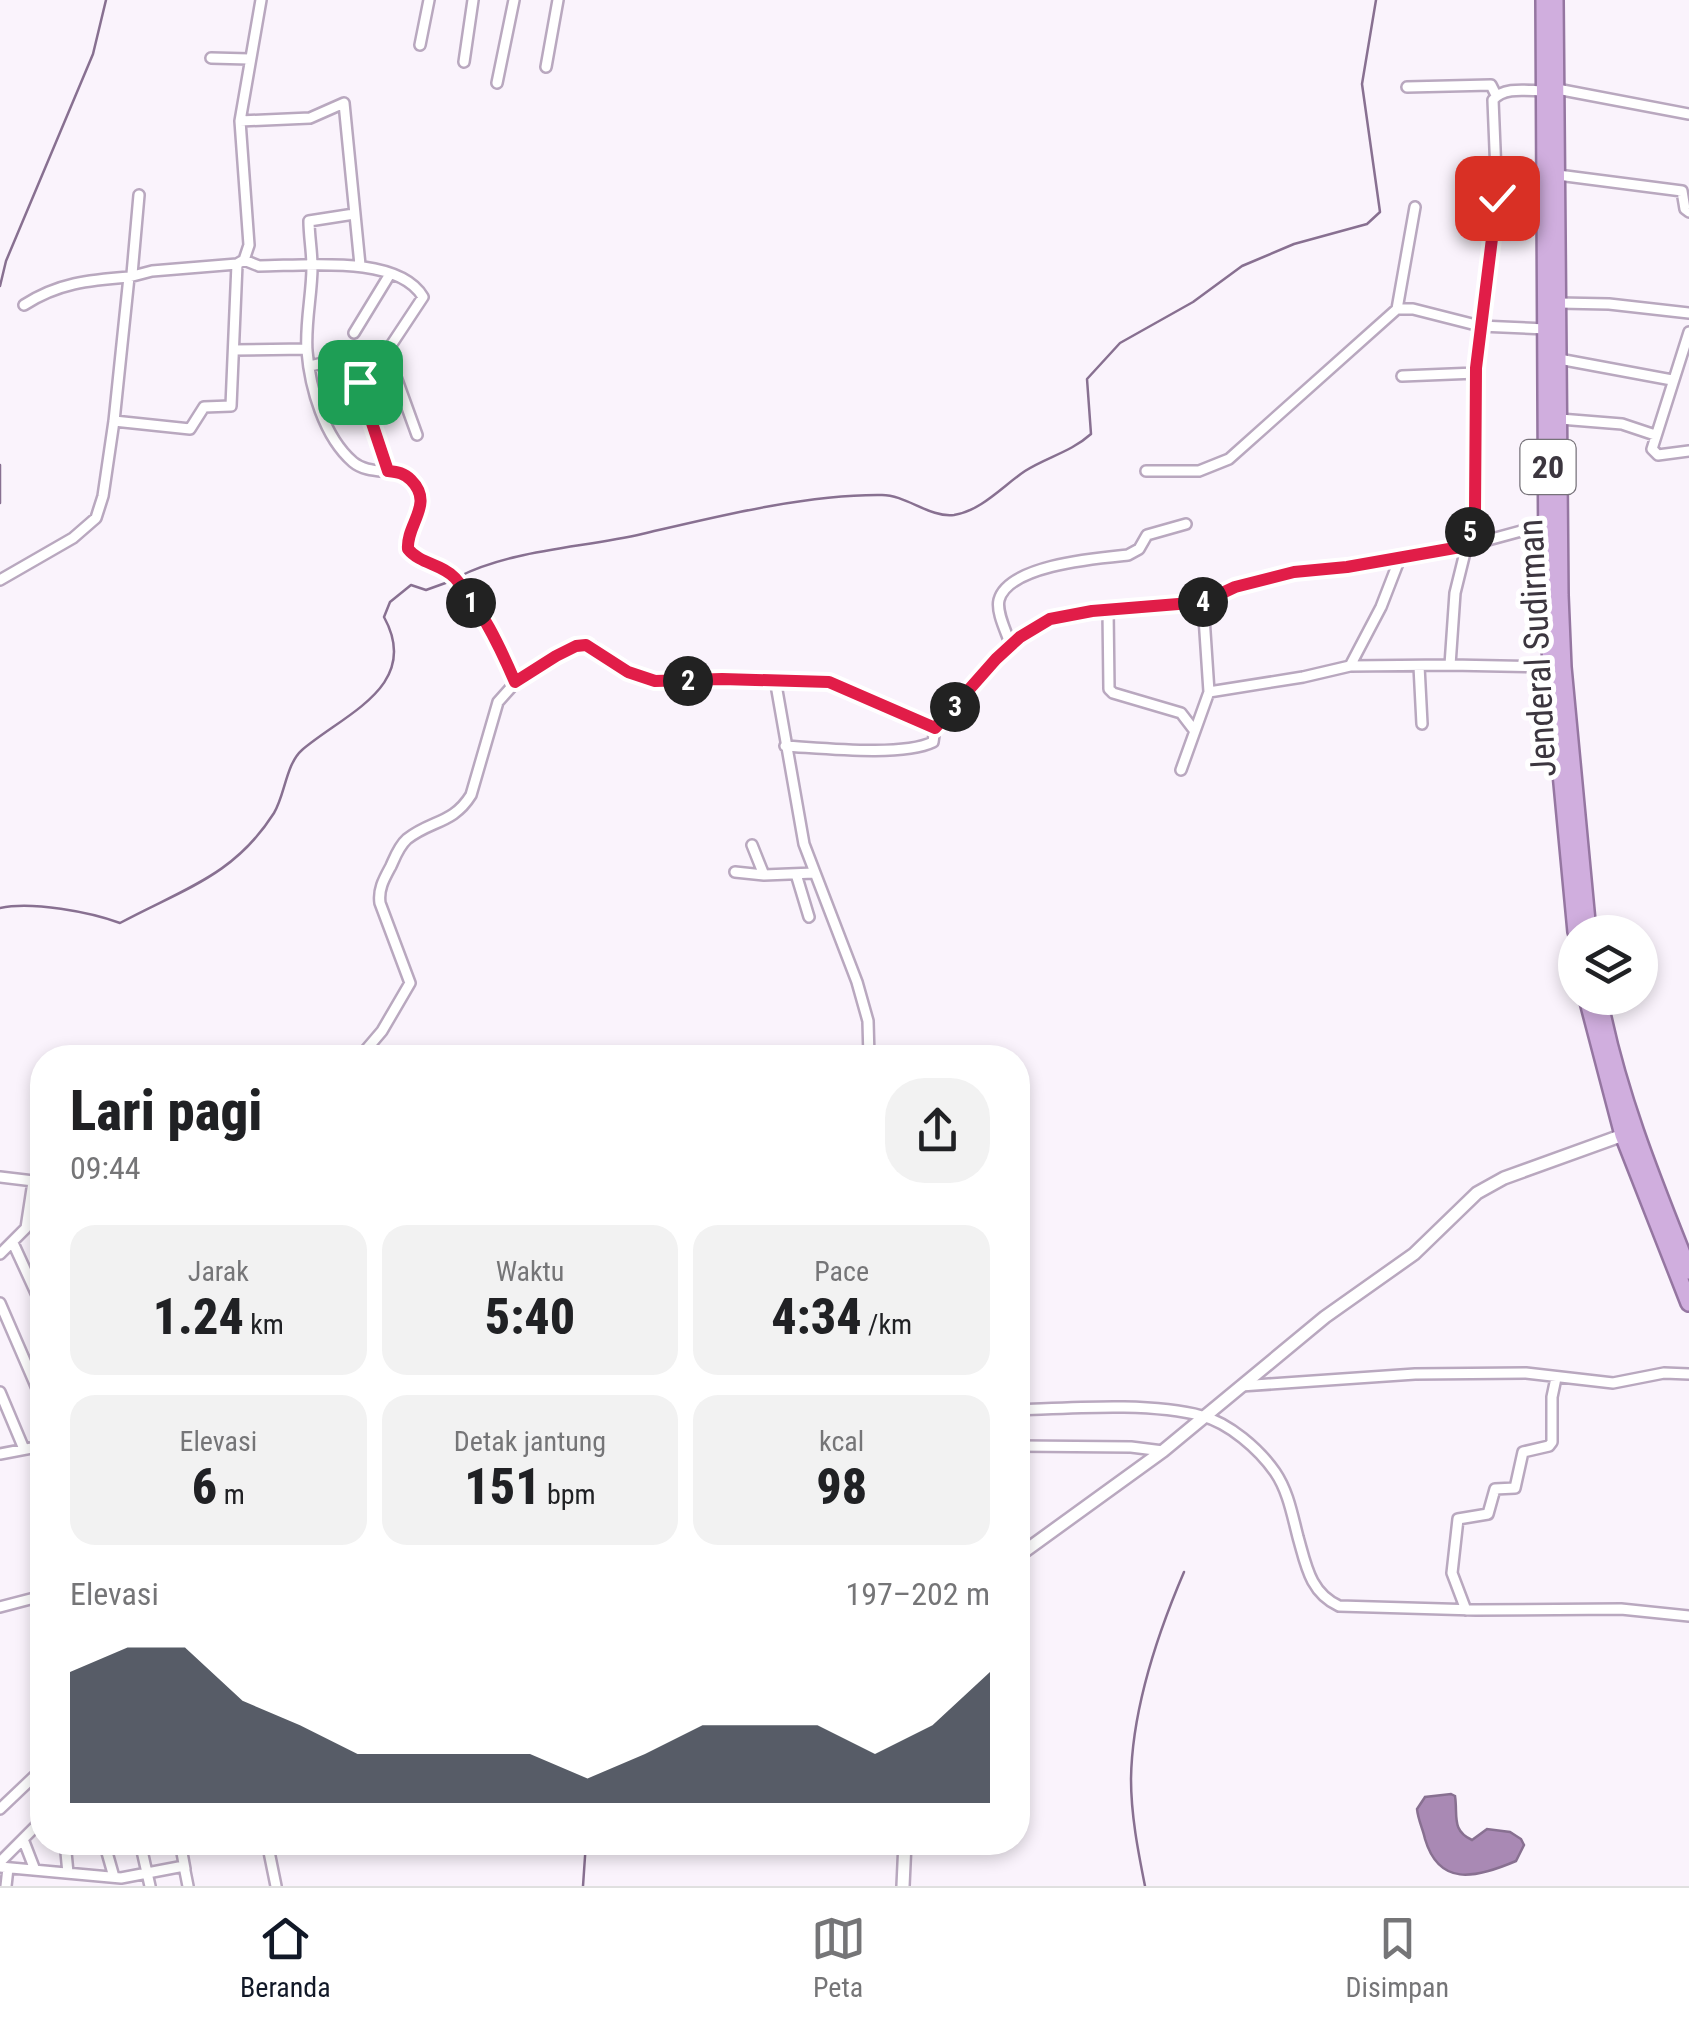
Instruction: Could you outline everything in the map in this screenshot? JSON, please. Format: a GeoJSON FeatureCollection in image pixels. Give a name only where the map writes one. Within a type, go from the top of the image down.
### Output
{"type":"FeatureCollection","features":[{"type":"Feature","properties":{"kind":"highway","name":"20"},"geometry":{"type":"LineString","coordinates":[[1544,0],[1551,90]]}},
{"type":"Feature","properties":{"kind":"highway","name":"20"},"geometry":{"type":"LineString","coordinates":[[1555,0],[1552,175],[1547,224],[1547,524],[1551,667],[1574,915]]}},
{"type":"Feature","properties":{"kind":"highway","name":"Jenderal Sudirman"},"geometry":{"type":"LineString","coordinates":[[1552,175],[1558,302],[1563,666],[1586,915]]}},
{"type":"Feature","properties":{"kind":"highway"},"geometry":{"type":"LineString","coordinates":[[1591,1015],[1623,1135],[1689,1303]]}},
{"type":"Feature","properties":{"kind":"highway"},"geometry":{"type":"LineString","coordinates":[[1603,1015],[1634,1132],[1689,1270]]}},
{"type":"Feature","properties":{"kind":"street"},"geometry":{"type":"LineString","coordinates":[[114,421],[190,429],[204,407],[232,406],[240,262],[248,245],[240,121],[262,0]]}},
{"type":"Feature","properties":{"kind":"street"},"geometry":{"type":"LineString","coordinates":[[420,45],[430,0]]}},
{"type":"Feature","properties":{"kind":"street"},"geometry":{"type":"LineString","coordinates":[[464,62],[473,0]]}},
{"type":"Feature","properties":{"kind":"street"},"geometry":{"type":"LineString","coordinates":[[497,83],[514,0]]}},
{"type":"Feature","properties":{"kind":"street"},"geometry":{"type":"LineString","coordinates":[[546,67],[558,0]]}},
{"type":"Feature","properties":{"kind":"street"},"geometry":{"type":"LineString","coordinates":[[211,58],[249,60]]}},
{"type":"Feature","properties":{"kind":"street"},"geometry":{"type":"LineString","coordinates":[[1407,87],[1492,85],[1496,96]]}},
{"type":"Feature","properties":{"kind":"street"},"geometry":{"type":"LineString","coordinates":[[1450,665],[1455,594],[1475,512],[1476,373],[1496,182],[1493,100],[1506,92],[1551,90],[1689,114]]}},
{"type":"Feature","properties":{"kind":"street"},"geometry":{"type":"LineString","coordinates":[[240,121],[310,118],[344,104],[360,265]]}},
{"type":"Feature","properties":{"kind":"street"},"geometry":{"type":"LineString","coordinates":[[1496,182],[1552,175],[1682,191],[1689,212]]}},
{"type":"Feature","properties":{"kind":"street"},"geometry":{"type":"LineString","coordinates":[[0,580],[91,525],[103,496],[138,194]]}},
{"type":"Feature","properties":{"kind":"street"},"geometry":{"type":"LineString","coordinates":[[1146,471],[1199,472],[1228,459],[1397,309],[1415,206]]}},
{"type":"Feature","properties":{"kind":"street"},"geometry":{"type":"LineString","coordinates":[[354,214],[309,221],[312,266],[306,349],[322,414],[343,451],[359,466],[406,476],[420,494],[422,507],[408,538],[408,549],[415,558],[454,578],[499,646],[515,682]]}},
{"type":"Feature","properties":{"kind":"street"},"geometry":{"type":"LineString","coordinates":[[1494,226],[1547,224]]}},
{"type":"Feature","properties":{"kind":"street"},"geometry":{"type":"LineString","coordinates":[[24,304],[52,288],[82,280],[240,262],[259,266],[360,265],[390,274],[424,296],[380,362]]}},
{"type":"Feature","properties":{"kind":"street"},"geometry":{"type":"LineString","coordinates":[[354,333],[390,274]]}},
{"type":"Feature","properties":{"kind":"street"},"geometry":{"type":"LineString","coordinates":[[1558,302],[1689,313]]}},
{"type":"Feature","properties":{"kind":"street"},"geometry":{"type":"LineString","coordinates":[[1397,309],[1414,309],[1480,326],[1547,328]]}},
{"type":"Feature","properties":{"kind":"street"},"geometry":{"type":"LineString","coordinates":[[1689,332],[1652,449],[1655,454],[1689,451]]}},
{"type":"Feature","properties":{"kind":"street"},"geometry":{"type":"LineString","coordinates":[[234,350],[306,349]]}},
{"type":"Feature","properties":{"kind":"street"},"geometry":{"type":"LineString","coordinates":[[310,366],[344,358],[358,381],[388,471]]}},
{"type":"Feature","properties":{"kind":"street"},"geometry":{"type":"LineString","coordinates":[[1559,359],[1672,380]]}},
{"type":"Feature","properties":{"kind":"street"},"geometry":{"type":"LineString","coordinates":[[1402,376],[1476,373]]}},
{"type":"Feature","properties":{"kind":"street"},"geometry":{"type":"LineString","coordinates":[[358,381],[396,377],[418,435]]}},
{"type":"Feature","properties":{"kind":"street"},"geometry":{"type":"LineString","coordinates":[[1560,419],[1622,424],[1656,435]]}},
{"type":"Feature","properties":{"kind":"street"},"geometry":{"type":"LineString","coordinates":[[1011,646],[998,601],[1014,578],[1055,566],[1128,554],[1147,535],[1186,524]]}},
{"type":"Feature","properties":{"kind":"street"},"geometry":{"type":"LineString","coordinates":[[785,746],[927,746],[933,742],[935,728],[1011,646],[1050,619],[1203,602],[1235,587],[1294,572],[1466,546],[1547,524]]}},
{"type":"Feature","properties":{"kind":"street"},"geometry":{"type":"LineString","coordinates":[[1350,666],[1381,607],[1400,558]]}},
{"type":"Feature","properties":{"kind":"street"},"geometry":{"type":"LineString","coordinates":[[1181,770],[1209,692],[1203,602]]}},
{"type":"Feature","properties":{"kind":"street"},"geometry":{"type":"LineString","coordinates":[[1108,610],[1109,689],[1181,713],[1194,730]]}},
{"type":"Feature","properties":{"kind":"street"},"geometry":{"type":"LineString","coordinates":[[370,1045],[410,983],[380,903],[381,885],[407,839],[455,815],[464,806],[471,794],[495,706],[515,682],[556,656],[581,645],[593,646],[635,676],[655,681],[829,682],[935,728]]}},
{"type":"Feature","properties":{"kind":"street"},"geometry":{"type":"LineString","coordinates":[[1209,692],[1350,666],[1551,667]]}},
{"type":"Feature","properties":{"kind":"street"},"geometry":{"type":"LineString","coordinates":[[1419,666],[1422,724]]}},
{"type":"Feature","properties":{"kind":"street"},"geometry":{"type":"LineString","coordinates":[[775,680],[804,844],[866,1012],[868,1045]]}},
{"type":"Feature","properties":{"kind":"street"},"geometry":{"type":"LineString","coordinates":[[752,844],[764,875]]}},
{"type":"Feature","properties":{"kind":"street"},"geometry":{"type":"LineString","coordinates":[[735,872],[814,873]]}},
{"type":"Feature","properties":{"kind":"street"},"geometry":{"type":"LineString","coordinates":[[796,874],[809,917]]}},
{"type":"Feature","properties":{"kind":"street"},"geometry":{"type":"LineString","coordinates":[[1030,1547],[1164,1451],[1325,1316],[1414,1254],[1477,1193],[1518,1172],[1623,1135]]}},
{"type":"Feature","properties":{"kind":"street"},"geometry":{"type":"LineString","coordinates":[[0,1177],[30,1181]]}},
{"type":"Feature","properties":{"kind":"street"},"geometry":{"type":"LineString","coordinates":[[0,1254],[26,1228],[30,1213]]}},
{"type":"Feature","properties":{"kind":"street"},"geometry":{"type":"LineString","coordinates":[[14,1243],[30,1279]]}},
{"type":"Feature","properties":{"kind":"street"},"geometry":{"type":"LineString","coordinates":[[0,1303],[30,1372]]}},
{"type":"Feature","properties":{"kind":"street"},"geometry":{"type":"LineString","coordinates":[[1241,1386],[1415,1374],[1526,1373],[1613,1383],[1646,1376],[1689,1374]]}},
{"type":"Feature","properties":{"kind":"street"},"geometry":{"type":"LineString","coordinates":[[1466,1610],[1452,1573],[1458,1519],[1488,1514],[1495,1489],[1515,1488],[1523,1452],[1552,1442],[1556,1378]]}},
{"type":"Feature","properties":{"kind":"street"},"geometry":{"type":"LineString","coordinates":[[0,1392],[24,1449]]}},
{"type":"Feature","properties":{"kind":"street"},"geometry":{"type":"LineString","coordinates":[[1030,1410],[1119,1408],[1205,1416],[1244,1439],[1274,1470],[1288,1501],[1310,1578],[1324,1598],[1339,1606],[1621,1609],[1689,1616]]}},
{"type":"Feature","properties":{"kind":"street"},"geometry":{"type":"LineString","coordinates":[[1030,1446],[1164,1451]]}},
{"type":"Feature","properties":{"kind":"street"},"geometry":{"type":"LineString","coordinates":[[0,1454],[30,1448]]}},
{"type":"Feature","properties":{"kind":"street"},"geometry":{"type":"LineString","coordinates":[[0,1607],[30,1599]]}},
{"type":"Feature","properties":{"kind":"street"},"geometry":{"type":"LineString","coordinates":[[0,1808],[30,1780]]}},
{"type":"Feature","properties":{"kind":"street"},"geometry":{"type":"LineString","coordinates":[[6,1886],[3,1866],[30,1832]]}},
{"type":"Feature","properties":{"kind":"street"},"geometry":{"type":"LineString","coordinates":[[23,1839],[30,1852]]}},
{"type":"Feature","properties":{"kind":"street"},"geometry":{"type":"LineString","coordinates":[[32,1855],[44,1886]]}},
{"type":"Feature","properties":{"kind":"street"},"geometry":{"type":"LineString","coordinates":[[66,1855],[68,1873]]}},
{"type":"Feature","properties":{"kind":"street"},"geometry":{"type":"LineString","coordinates":[[109,1855],[118,1880]]}},
{"type":"Feature","properties":{"kind":"street"},"geometry":{"type":"LineString","coordinates":[[143,1855],[150,1886]]}},
{"type":"Feature","properties":{"kind":"street"},"geometry":{"type":"LineString","coordinates":[[270,1855],[276,1886]]}},
{"type":"Feature","properties":{"kind":"street"},"geometry":{"type":"LineString","coordinates":[[902,1886],[904,1855]]}},
{"type":"Feature","properties":{"kind":"street"},"geometry":{"type":"LineString","coordinates":[[3,1866],[118,1880],[146,1873],[186,1878]]}},
{"type":"Feature","properties":{"kind":"street"},"geometry":{"type":"LineString","coordinates":[[78,1886],[80,1874]]}},
{"type":"Feature","properties":{"kind":"shaded area"},"geometry":{"type":"Polygon","coordinates":[[[1455,1796],[1461,1832],[1472,1840],[1487,1829],[1510,1832],[1524,1845],[1516,1861],[1472,1874],[1449,1871],[1439,1865],[1425,1839],[1417,1809],[1425,1797],[1455,1796]]]}},
{"type":"Feature","properties":{"kind":"waterway"},"geometry":{"type":"LineString","coordinates":[[0,286],[6,261],[93,54],[106,0]]}},
{"type":"Feature","properties":{"kind":"waterway"},"geometry":{"type":"LineString","coordinates":[[458,577],[525,555],[823,498],[882,495],[945,515],[964,513],[1025,471],[1075,445],[1091,434],[1087,379],[1120,343],[1193,302],[1242,266],[1294,244],[1367,224],[1380,212],[1362,84],[1376,0]]}},
{"type":"Feature","properties":{"kind":"waterway"},"geometry":{"type":"LineString","coordinates":[[0,465],[0,503]]}},
{"type":"Feature","properties":{"kind":"waterway"},"geometry":{"type":"LineString","coordinates":[[0,908],[61,909],[120,923],[224,867],[242,852],[274,813],[289,771],[302,750],[373,696],[386,680],[393,662],[393,641],[384,617],[390,602],[411,585],[426,590],[451,581]]}},
{"type":"Feature","properties":{"kind":"waterway"},"geometry":{"type":"LineString","coordinates":[[1145,1886],[1132,1806],[1132,1753],[1148,1673],[1184,1572]]}},
{"type":"Feature","properties":{"kind":"waterway"},"geometry":{"type":"LineString","coordinates":[[583,1886],[585,1855]]}},
{"type":"Feature","properties":{"kind":"route"},"geometry":{"type":"LineString","coordinates":[[360,382],[388,471],[401,473],[419,489],[422,507],[408,538],[408,549],[415,558],[456,580],[499,646],[515,682],[556,656],[586,645],[635,676],[655,681],[829,682],[935,728],[985,670],[1020,637],[1058,616],[1203,602],[1235,587],[1294,572],[1466,546],[1475,512],[1476,368],[1497,198]]}}]}
